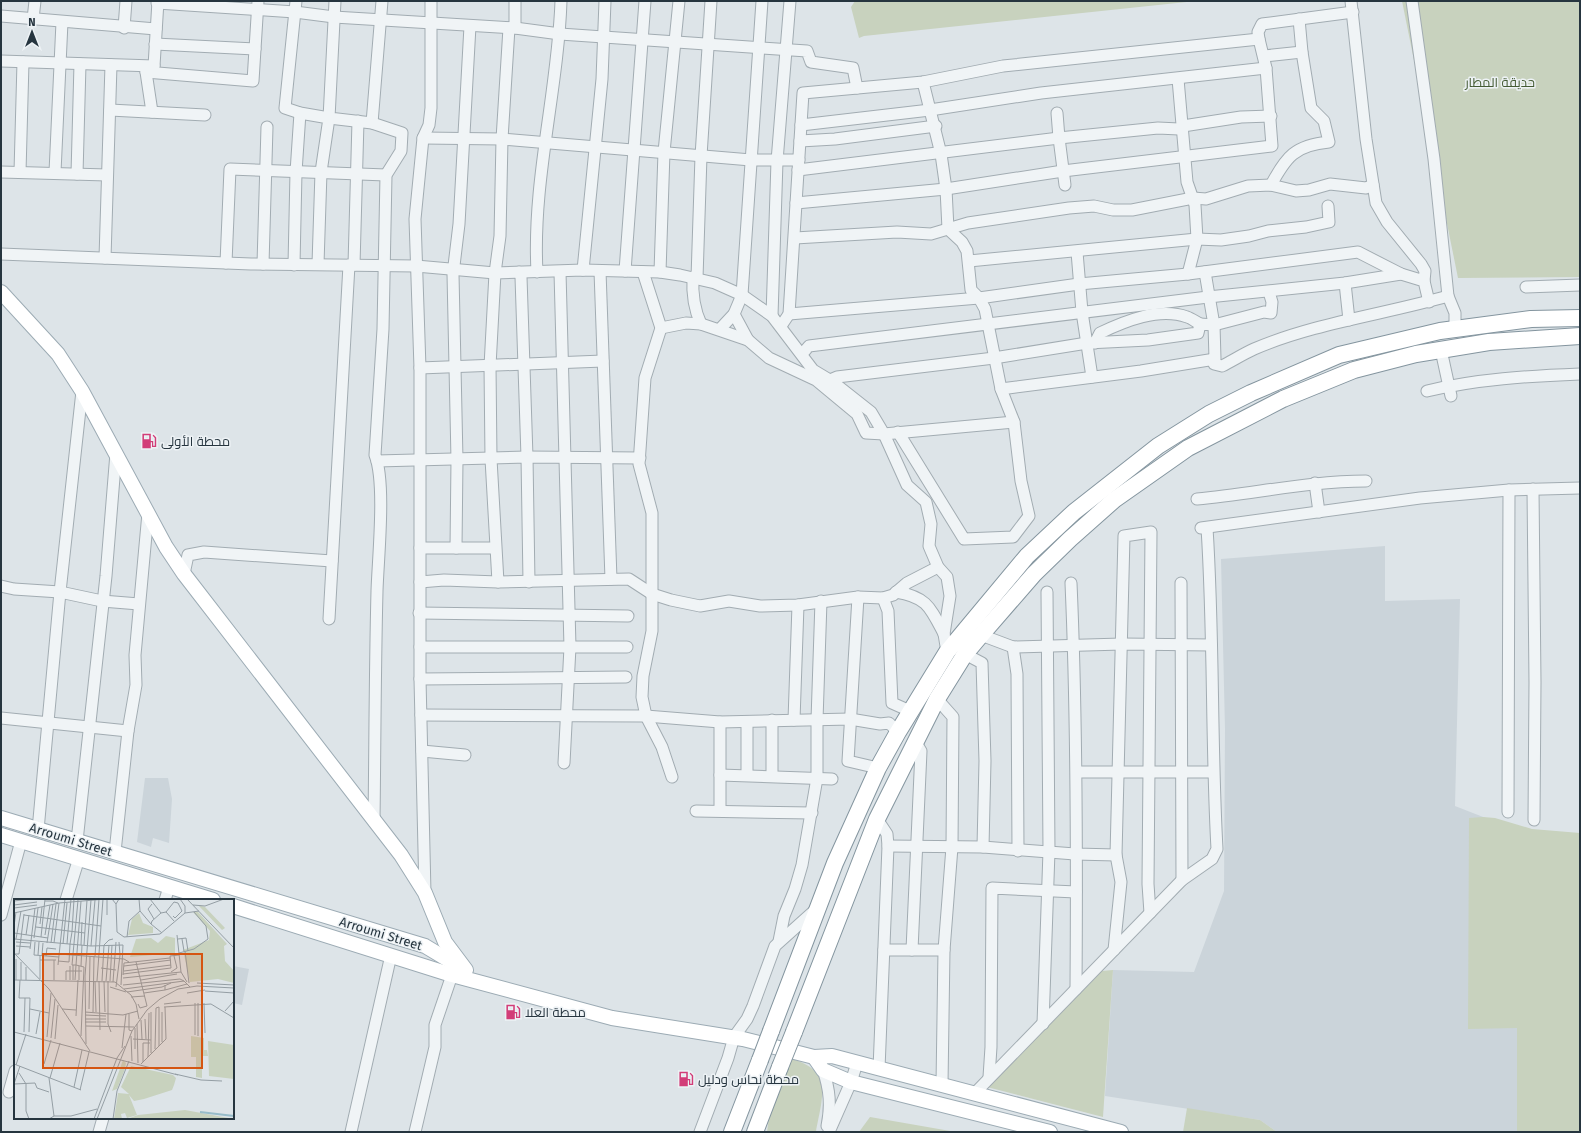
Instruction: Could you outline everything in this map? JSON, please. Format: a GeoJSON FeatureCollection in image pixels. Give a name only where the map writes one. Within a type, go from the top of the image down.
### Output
{"type":"FeatureCollection","features":[{"type":"Feature","properties":{"kind":"highway"},"geometry":{"type":"LineString","coordinates":[[732,1132],[820,902],[878,768],[893,727],[910,711],[947,652],[1027,556],[1074,512],[1158,446],[1209,414],[1251,393],[1339,356],[1440,331],[1531,319],[1580,318]]}},
{"type":"Feature","properties":{"kind":"highway"},"geometry":{"type":"LineString","coordinates":[[755,1132],[877,820],[937,699],[965,654],[1034,574],[1070,538],[1114,500],[1188,448],[1283,399],[1354,370],[1441,350],[1489,342],[1580,336]]}},
{"type":"Feature","properties":{"kind":"main road"},"geometry":{"type":"LineString","coordinates":[[1,292],[58,354],[82,391],[166,547],[184,574],[401,855],[425,894],[445,942],[466,970]]}},
{"type":"Feature","properties":{"kind":"main road","name":"Arroumi Street"},"geometry":{"type":"LineString","coordinates":[[1,818],[425,946],[493,986]]}},
{"type":"Feature","properties":{"kind":"main road"},"geometry":{"type":"LineString","coordinates":[[11,838],[15,822]]}},
{"type":"Feature","properties":{"kind":"main road","name":"Arroumi Street"},"geometry":{"type":"LineString","coordinates":[[11,838],[79,858],[167,893],[206,899]]}},
{"type":"Feature","properties":{"kind":"main road","name":"Arroumi Street"},"geometry":{"type":"LineString","coordinates":[[234,906],[493,986]]}},
{"type":"Feature","properties":{"kind":"main road"},"geometry":{"type":"LineString","coordinates":[[493,986],[612,1018],[734,1037],[814,1057],[827,1055],[1121,1132]]}},
{"type":"Feature","properties":{"kind":"main road"},"geometry":{"type":"LineString","coordinates":[[814,1057],[823,1070],[851,1082],[1050,1132]]}},
{"type":"Feature","properties":{"kind":"street"},"geometry":{"type":"LineString","coordinates":[[34,19],[35,1]]}},
{"type":"Feature","properties":{"kind":"street"},"geometry":{"type":"LineString","coordinates":[[124,28],[126,1]]}},
{"type":"Feature","properties":{"kind":"street"},"geometry":{"type":"LineString","coordinates":[[296,1],[285,108],[300,113],[372,123],[402,133],[401,151],[386,175],[382,337],[375,455],[377,461],[380,499],[375,647],[374,822]]}},
{"type":"Feature","properties":{"kind":"street"},"geometry":{"type":"LineString","coordinates":[[318,264],[321,172],[329,118],[335,1]]}},
{"type":"Feature","properties":{"kind":"street"},"geometry":{"type":"LineString","coordinates":[[372,123],[382,19],[382,1]]}},
{"type":"Feature","properties":{"kind":"street"},"geometry":{"type":"LineString","coordinates":[[425,894],[420,679],[420,368],[415,219],[423,138],[430,125],[431,1]]}},
{"type":"Feature","properties":{"kind":"street"},"geometry":{"type":"LineString","coordinates":[[498,582],[491,459],[490,366],[495,273],[500,236],[502,139],[515,1]]}},
{"type":"Feature","properties":{"kind":"street"},"geometry":{"type":"LineString","coordinates":[[537,272],[536,253],[544,143],[560,34],[561,1]]}},
{"type":"Feature","properties":{"kind":"street"},"geometry":{"type":"LineString","coordinates":[[583,270],[602,79],[605,1]]}},
{"type":"Feature","properties":{"kind":"street"},"geometry":{"type":"LineString","coordinates":[[626,271],[645,1]]}},
{"type":"Feature","properties":{"kind":"street"},"geometry":{"type":"LineString","coordinates":[[660,272],[664,152],[679,1]]}},
{"type":"Feature","properties":{"kind":"street"},"geometry":{"type":"LineString","coordinates":[[701,324],[696,314],[692,290],[695,278],[701,156],[710,44],[711,1]]}},
{"type":"Feature","properties":{"kind":"street"},"geometry":{"type":"LineString","coordinates":[[720,329],[734,314],[742,295],[762,1]]}},
{"type":"Feature","properties":{"kind":"street"},"geometry":{"type":"LineString","coordinates":[[772,316],[777,161],[790,1]]}},
{"type":"Feature","properties":{"kind":"street"},"geometry":{"type":"LineString","coordinates":[[1351,1],[1376,203],[1387,222],[1425,271],[1424,281],[1429,302]]}},
{"type":"Feature","properties":{"kind":"street"},"geometry":{"type":"LineString","coordinates":[[1412,1],[1433,152],[1448,296],[1455,313],[1455,329]]}},
{"type":"Feature","properties":{"kind":"street"},"geometry":{"type":"LineString","coordinates":[[152,112],[150,69],[155,44],[158,2],[258,5],[334,17],[512,28],[560,34],[710,44],[759,49],[807,51],[811,62],[853,68],[857,88]]}},
{"type":"Feature","properties":{"kind":"street"},"geometry":{"type":"LineString","coordinates":[[1,61],[111,65],[253,81],[258,5]]}},
{"type":"Feature","properties":{"kind":"street"},"geometry":{"type":"LineString","coordinates":[[796,203],[946,188],[1063,171],[1272,146],[1271,116],[1266,68],[1258,32],[1262,24],[1352,12]]}},
{"type":"Feature","properties":{"kind":"street"},"geometry":{"type":"LineString","coordinates":[[1,16],[156,30]]}},
{"type":"Feature","properties":{"kind":"street"},"geometry":{"type":"LineString","coordinates":[[1271,185],[1284,161],[1297,149],[1317,143],[1329,142],[1324,121],[1310,108],[1299,19]]}},
{"type":"Feature","properties":{"kind":"street"},"geometry":{"type":"LineString","coordinates":[[55,172],[62,22]]}},
{"type":"Feature","properties":{"kind":"street"},"geometry":{"type":"LineString","coordinates":[[456,548],[457,460],[454,269],[459,224],[465,138],[470,26]]}},
{"type":"Feature","properties":{"kind":"street"},"geometry":{"type":"LineString","coordinates":[[781,326],[789,314],[803,93],[923,82],[1003,66],[1259,39]]}},
{"type":"Feature","properties":{"kind":"street"},"geometry":{"type":"LineString","coordinates":[[155,44],[255,50]]}},
{"type":"Feature","properties":{"kind":"street"},"geometry":{"type":"LineString","coordinates":[[1264,56],[1302,52]]}},
{"type":"Feature","properties":{"kind":"street"},"geometry":{"type":"LineString","coordinates":[[20,172],[23,62]]}},
{"type":"Feature","properties":{"kind":"street"},"geometry":{"type":"LineString","coordinates":[[77,174],[80,64]]}},
{"type":"Feature","properties":{"kind":"street"},"geometry":{"type":"LineString","coordinates":[[105,258],[111,65]]}},
{"type":"Feature","properties":{"kind":"street"},"geometry":{"type":"LineString","coordinates":[[801,125],[930,110],[1042,93],[1266,68]]}},
{"type":"Feature","properties":{"kind":"street"},"geometry":{"type":"LineString","coordinates":[[1178,79],[1187,182],[1193,198],[1198,239],[1188,274]]}},
{"type":"Feature","properties":{"kind":"street"},"geometry":{"type":"LineString","coordinates":[[898,432],[964,539],[1013,537],[1029,516],[1021,481],[1014,422],[1001,389],[985,310],[980,298],[971,290],[969,261],[962,242],[948,229],[946,188],[941,154],[936,126],[930,110],[923,82]]}},
{"type":"Feature","properties":{"kind":"street"},"geometry":{"type":"LineString","coordinates":[[110,110],[206,115]]}},
{"type":"Feature","properties":{"kind":"street"},"geometry":{"type":"LineString","coordinates":[[294,264],[296,172],[300,113]]}},
{"type":"Feature","properties":{"kind":"street"},"geometry":{"type":"LineString","coordinates":[[1057,113],[1058,138],[1065,185]]}},
{"type":"Feature","properties":{"kind":"street"},"geometry":{"type":"LineString","coordinates":[[423,138],[502,139],[595,148],[777,161],[798,165],[941,154],[1058,138],[1158,128],[1179,129],[1183,126],[1241,117],[1271,116]]}},
{"type":"Feature","properties":{"kind":"street"},"geometry":{"type":"LineString","coordinates":[[329,619],[351,265],[358,121]]}},
{"type":"Feature","properties":{"kind":"street"},"geometry":{"type":"LineString","coordinates":[[800,141],[835,139],[936,126]]}},
{"type":"Feature","properties":{"kind":"street"},"geometry":{"type":"LineString","coordinates":[[263,264],[268,127]]}},
{"type":"Feature","properties":{"kind":"street"},"geometry":{"type":"LineString","coordinates":[[226,263],[230,169],[386,175]]}},
{"type":"Feature","properties":{"kind":"street"},"geometry":{"type":"LineString","coordinates":[[1,172],[55,172],[108,175]]}},
{"type":"Feature","properties":{"kind":"street"},"geometry":{"type":"LineString","coordinates":[[795,238],[898,232],[932,234],[968,223],[1069,208],[1094,206],[1112,210],[1132,210],[1193,198],[1206,200],[1248,186],[1271,185],[1296,191],[1309,190],[1330,184],[1366,188],[1373,185]]}},
{"type":"Feature","properties":{"kind":"street"},"geometry":{"type":"LineString","coordinates":[[1196,217],[1206,200]]}},
{"type":"Feature","properties":{"kind":"street"},"geometry":{"type":"LineString","coordinates":[[969,261],[1077,252],[1198,239],[1221,240],[1249,236],[1268,231],[1306,227],[1329,222],[1328,206]]}},
{"type":"Feature","properties":{"kind":"street"},"geometry":{"type":"LineString","coordinates":[[1077,252],[1082,312],[1091,343],[1092,377]]}},
{"type":"Feature","properties":{"kind":"street"},"geometry":{"type":"LineString","coordinates":[[789,314],[980,298],[1080,284],[1188,274],[1358,252],[1401,274],[1424,281]]}},
{"type":"Feature","properties":{"kind":"street"},"geometry":{"type":"LineString","coordinates":[[1,254],[226,263],[416,266],[495,273],[560,272],[583,270],[660,272],[715,283],[742,295],[772,316],[813,370],[830,380],[871,412],[884,434],[907,485],[926,502],[931,524],[929,546],[938,568],[947,577],[950,596],[944,634],[947,652]]}},
{"type":"Feature","properties":{"kind":"street"},"geometry":{"type":"LineString","coordinates":[[600,271],[611,579]]}},
{"type":"Feature","properties":{"kind":"street"},"geometry":{"type":"LineString","coordinates":[[519,272],[521,277],[527,457],[529,582]]}},
{"type":"Feature","properties":{"kind":"street"},"geometry":{"type":"LineString","coordinates":[[560,272],[570,647],[567,678],[567,714],[564,763]]}},
{"type":"Feature","properties":{"kind":"street"},"geometry":{"type":"LineString","coordinates":[[643,272],[661,328],[645,378],[639,464],[652,513],[652,632],[642,683],[642,697],[646,716],[662,747],[672,777]]}},
{"type":"Feature","properties":{"kind":"street"},"geometry":{"type":"LineString","coordinates":[[1001,389],[1141,372],[1215,359],[1214,325],[1208,297],[1205,272]]}},
{"type":"Feature","properties":{"kind":"street"},"geometry":{"type":"LineString","coordinates":[[802,354],[809,346],[1208,297],[1269,292],[1345,283],[1401,274]]}},
{"type":"Feature","properties":{"kind":"street"},"geometry":{"type":"LineString","coordinates":[[1345,283],[1349,320]]}},
{"type":"Feature","properties":{"kind":"street"},"geometry":{"type":"LineString","coordinates":[[1526,287],[1580,285]]}},
{"type":"Feature","properties":{"kind":"street"},"geometry":{"type":"LineString","coordinates":[[1091,343],[1100,333],[1129,320],[1173,314],[1187,317],[1200,324],[1214,325],[1264,312],[1271,313],[1272,302],[1269,292]]}},
{"type":"Feature","properties":{"kind":"street"},"geometry":{"type":"LineString","coordinates":[[1212,359],[1214,364],[1222,366],[1254,349],[1290,337],[1349,320],[1429,302],[1448,296]]}},
{"type":"Feature","properties":{"kind":"street"},"geometry":{"type":"LineString","coordinates":[[734,314],[748,340]]}},
{"type":"Feature","properties":{"kind":"street"},"geometry":{"type":"LineString","coordinates":[[661,328],[686,323],[701,324],[720,329],[748,340],[769,358],[816,380],[857,414],[866,433],[884,434],[1014,422]]}},
{"type":"Feature","properties":{"kind":"street"},"geometry":{"type":"LineString","coordinates":[[830,380],[837,377],[994,358],[1091,343],[1148,340],[1183,336],[1198,333],[1200,324]]}},
{"type":"Feature","properties":{"kind":"street"},"geometry":{"type":"LineString","coordinates":[[1441,350],[1450,391]]}},
{"type":"Feature","properties":{"kind":"street"},"geometry":{"type":"LineString","coordinates":[[420,368],[563,364],[603,361]]}},
{"type":"Feature","properties":{"kind":"street"},"geometry":{"type":"LineString","coordinates":[[1427,391],[1450,391],[1544,375],[1580,374]]}},
{"type":"Feature","properties":{"kind":"street"},"geometry":{"type":"LineString","coordinates":[[38,830],[60,592],[82,391]]}},
{"type":"Feature","properties":{"kind":"street"},"geometry":{"type":"LineString","coordinates":[[77,841],[116,453]]}},
{"type":"Feature","properties":{"kind":"street"},"geometry":{"type":"LineString","coordinates":[[377,461],[527,457],[640,458]]}},
{"type":"Feature","properties":{"kind":"street"},"geometry":{"type":"LineString","coordinates":[[1197,499],[1315,483],[1366,481]]}},
{"type":"Feature","properties":{"kind":"street"},"geometry":{"type":"LineString","coordinates":[[1315,483],[1319,512]]}},
{"type":"Feature","properties":{"kind":"street"},"geometry":{"type":"LineString","coordinates":[[974,1094],[1182,880],[1212,859],[1217,849],[1213,772],[1211,592],[1204,528],[1420,498],[1509,490],[1580,488]]}},
{"type":"Feature","properties":{"kind":"street"},"geometry":{"type":"LineString","coordinates":[[1533,489],[1535,682],[1534,820]]}},
{"type":"Feature","properties":{"kind":"street"},"geometry":{"type":"LineString","coordinates":[[1508,812],[1509,490]]}},
{"type":"Feature","properties":{"kind":"street"},"geometry":{"type":"LineString","coordinates":[[115,852],[128,731],[136,685],[134,655],[148,513]]}},
{"type":"Feature","properties":{"kind":"street"},"geometry":{"type":"LineString","coordinates":[[1114,950],[1121,882],[1116,855],[1124,536],[1151,532],[1148,884],[1150,912]]}},
{"type":"Feature","properties":{"kind":"street"},"geometry":{"type":"LineString","coordinates":[[420,548],[495,548]]}},
{"type":"Feature","properties":{"kind":"street"},"geometry":{"type":"LineString","coordinates":[[184,574],[188,555],[204,552],[332,561]]}},
{"type":"Feature","properties":{"kind":"street"},"geometry":{"type":"LineString","coordinates":[[420,582],[444,580],[529,582],[629,579],[652,594],[700,606],[729,601],[760,606],[798,605],[858,597],[883,598],[896,592],[906,583],[938,568]]}},
{"type":"Feature","properties":{"kind":"street"},"geometry":{"type":"LineString","coordinates":[[1181,583],[1180,644],[1182,880]]}},
{"type":"Feature","properties":{"kind":"street"},"geometry":{"type":"LineString","coordinates":[[1071,584],[1077,772],[1075,854],[1076,989]]}},
{"type":"Feature","properties":{"kind":"street"},"geometry":{"type":"LineString","coordinates":[[1,586],[14,589],[60,592],[102,601],[139,604]]}},
{"type":"Feature","properties":{"kind":"street"},"geometry":{"type":"LineString","coordinates":[[896,592],[913,595],[927,604],[944,634]]}},
{"type":"Feature","properties":{"kind":"street"},"geometry":{"type":"LineString","coordinates":[[1043,1024],[1049,851],[1047,592]]}},
{"type":"Feature","properties":{"kind":"street"},"geometry":{"type":"LineString","coordinates":[[858,597],[848,761],[878,768]]}},
{"type":"Feature","properties":{"kind":"street"},"geometry":{"type":"LineString","coordinates":[[421,715],[567,714],[646,716],[720,722],[850,719],[893,727],[888,611],[883,598]]}},
{"type":"Feature","properties":{"kind":"street"},"geometry":{"type":"LineString","coordinates":[[781,939],[784,916],[802,865],[817,778],[817,720],[821,601]]}},
{"type":"Feature","properties":{"kind":"street"},"geometry":{"type":"LineString","coordinates":[[794,720],[798,605]]}},
{"type":"Feature","properties":{"kind":"street"},"geometry":{"type":"LineString","coordinates":[[420,613],[628,616]]}},
{"type":"Feature","properties":{"kind":"street"},"geometry":{"type":"LineString","coordinates":[[981,635],[1013,647],[1122,644],[1211,645]]}},
{"type":"Feature","properties":{"kind":"street"},"geometry":{"type":"LineString","coordinates":[[420,647],[627,647]]}},
{"type":"Feature","properties":{"kind":"street"},"geometry":{"type":"LineString","coordinates":[[1013,647],[1017,674],[1018,851]]}},
{"type":"Feature","properties":{"kind":"street"},"geometry":{"type":"LineString","coordinates":[[965,654],[982,663],[986,761],[983,847]]}},
{"type":"Feature","properties":{"kind":"street"},"geometry":{"type":"LineString","coordinates":[[420,679],[626,677]]}},
{"type":"Feature","properties":{"kind":"street"},"geometry":{"type":"LineString","coordinates":[[937,699],[953,718],[952,848],[944,950],[942,1085]]}},
{"type":"Feature","properties":{"kind":"street"},"geometry":{"type":"LineString","coordinates":[[892,703],[910,711]]}},
{"type":"Feature","properties":{"kind":"street"},"geometry":{"type":"LineString","coordinates":[[1,718],[128,731]]}},
{"type":"Feature","properties":{"kind":"street"},"geometry":{"type":"LineString","coordinates":[[772,720],[772,776]]}},
{"type":"Feature","properties":{"kind":"street"},"geometry":{"type":"LineString","coordinates":[[720,722],[720,810]]}},
{"type":"Feature","properties":{"kind":"street"},"geometry":{"type":"LineString","coordinates":[[747,722],[747,775]]}},
{"type":"Feature","properties":{"kind":"street"},"geometry":{"type":"LineString","coordinates":[[912,950],[918,847],[921,751],[915,741]]}},
{"type":"Feature","properties":{"kind":"street"},"geometry":{"type":"LineString","coordinates":[[422,751],[465,755]]}},
{"type":"Feature","properties":{"kind":"street"},"geometry":{"type":"LineString","coordinates":[[1077,772],[1213,772]]}},
{"type":"Feature","properties":{"kind":"street"},"geometry":{"type":"LineString","coordinates":[[720,775],[832,779]]}},
{"type":"Feature","properties":{"kind":"street"},"geometry":{"type":"LineString","coordinates":[[696,811],[720,810],[812,813]]}},
{"type":"Feature","properties":{"kind":"street"},"geometry":{"type":"LineString","coordinates":[[877,820],[887,834],[888,846],[879,1069]]}},
{"type":"Feature","properties":{"kind":"street"},"geometry":{"type":"LineString","coordinates":[[1,915],[11,838]]}},
{"type":"Feature","properties":{"kind":"street"},"geometry":{"type":"LineString","coordinates":[[888,846],[952,848],[983,847],[1018,851],[1049,851],[1075,854],[1116,855]]}},
{"type":"Feature","properties":{"kind":"street"},"geometry":{"type":"LineString","coordinates":[[66,899],[79,858]]}},
{"type":"Feature","properties":{"kind":"street"},"geometry":{"type":"LineString","coordinates":[[989,1077],[991,1047],[992,888],[1076,892]]}},
{"type":"Feature","properties":{"kind":"street"},"geometry":{"type":"LineString","coordinates":[[700,1132],[728,1058],[734,1037],[750,1012],[773,951],[781,939],[806,919],[820,902]]}},
{"type":"Feature","properties":{"kind":"street"},"geometry":{"type":"LineString","coordinates":[[781,939],[792,936],[804,943]]}},
{"type":"Feature","properties":{"kind":"street"},"geometry":{"type":"LineString","coordinates":[[884,950],[944,950]]}},
{"type":"Feature","properties":{"kind":"street"},"geometry":{"type":"LineString","coordinates":[[351,1132],[391,954]]}},
{"type":"Feature","properties":{"kind":"street"},"geometry":{"type":"LineString","coordinates":[[415,1132],[435,1047],[435,1025],[452,974]]}},
{"type":"Feature","properties":{"kind":"street"},"geometry":{"type":"LineString","coordinates":[[827,1132],[851,1082],[857,1063]]}},
{"type":"Feature","properties":{"kind":"street"},"geometry":{"type":"LineString","coordinates":[[823,1070],[830,1092],[830,1110],[827,1132]]}},
{"type":"Feature","properties":{"kind":"street"},"geometry":{"type":"LineString","coordinates":[[9,1092],[14,1074]]}},
{"type":"Feature","properties":{"kind":"street"},"geometry":{"type":"LineString","coordinates":[[99,1132],[103,1119]]}},
{"type":"Feature","properties":{"kind":"shaded area"},"geometry":{"type":"Polygon","coordinates":[[[1385,546],[1385,601],[1460,599],[1455,806],[1519,831],[1517,1132],[1277,1132],[1260,1120],[1105,1096],[1113,970],[1194,972],[1224,891],[1225,729],[1221,559],[1385,546]]]}},
{"type":"Feature","properties":{"kind":"shaded area"},"geometry":{"type":"Polygon","coordinates":[[[145,778],[168,778],[172,799],[169,843],[153,838],[151,847],[137,842],[145,778]]]}},
{"type":"Feature","properties":{"kind":"shaded area"},"geometry":{"type":"Polygon","coordinates":[[[234,966],[249,969],[242,1005],[234,1003],[234,966]]]}},
{"type":"Feature","properties":{"kind":"green space"},"geometry":{"type":"Polygon","coordinates":[[[855,1],[1196,1],[864,36],[859,38],[851,7],[855,1]]]}},
{"type":"Feature","properties":{"kind":"green space","name":"حديقة المطار"},"geometry":{"type":"Polygon","coordinates":[[[1402,1],[1580,1],[1580,277],[1458,278],[1402,1]]]}},
{"type":"Feature","properties":{"kind":"green space"},"geometry":{"type":"Polygon","coordinates":[[[1469,818],[1495,818],[1532,829],[1580,833],[1579,1132],[1517,1132],[1517,1028],[1468,1029],[1469,818]]]}},
{"type":"Feature","properties":{"kind":"green space"},"geometry":{"type":"Polygon","coordinates":[[[1113,970],[1103,1117],[987,1087],[1102,971],[1113,970]]]}},
{"type":"Feature","properties":{"kind":"green space"},"geometry":{"type":"Polygon","coordinates":[[[792,1059],[805,1064],[820,1078],[822,1097],[816,1132],[767,1132],[770,1110],[792,1059]]]}},
{"type":"Feature","properties":{"kind":"green space"},"geometry":{"type":"Polygon","coordinates":[[[1187,1108],[1260,1120],[1277,1132],[1183,1132],[1187,1108]]]}},
{"type":"Feature","properties":{"kind":"green space"},"geometry":{"type":"Polygon","coordinates":[[[870,1117],[956,1132],[859,1132],[870,1117]]]}},
{"type":"Feature","properties":{"kind":"place","name":"محطة الأولى"},"geometry":{"type":"Point","coordinates":[149,441]}},
{"type":"Feature","properties":{"kind":"place","name":"محطة العلا"},"geometry":{"type":"Point","coordinates":[513,1012]}},
{"type":"Feature","properties":{"kind":"place","name":"محطة نحاس ودليل"},"geometry":{"type":"Point","coordinates":[686,1079]}}]}
